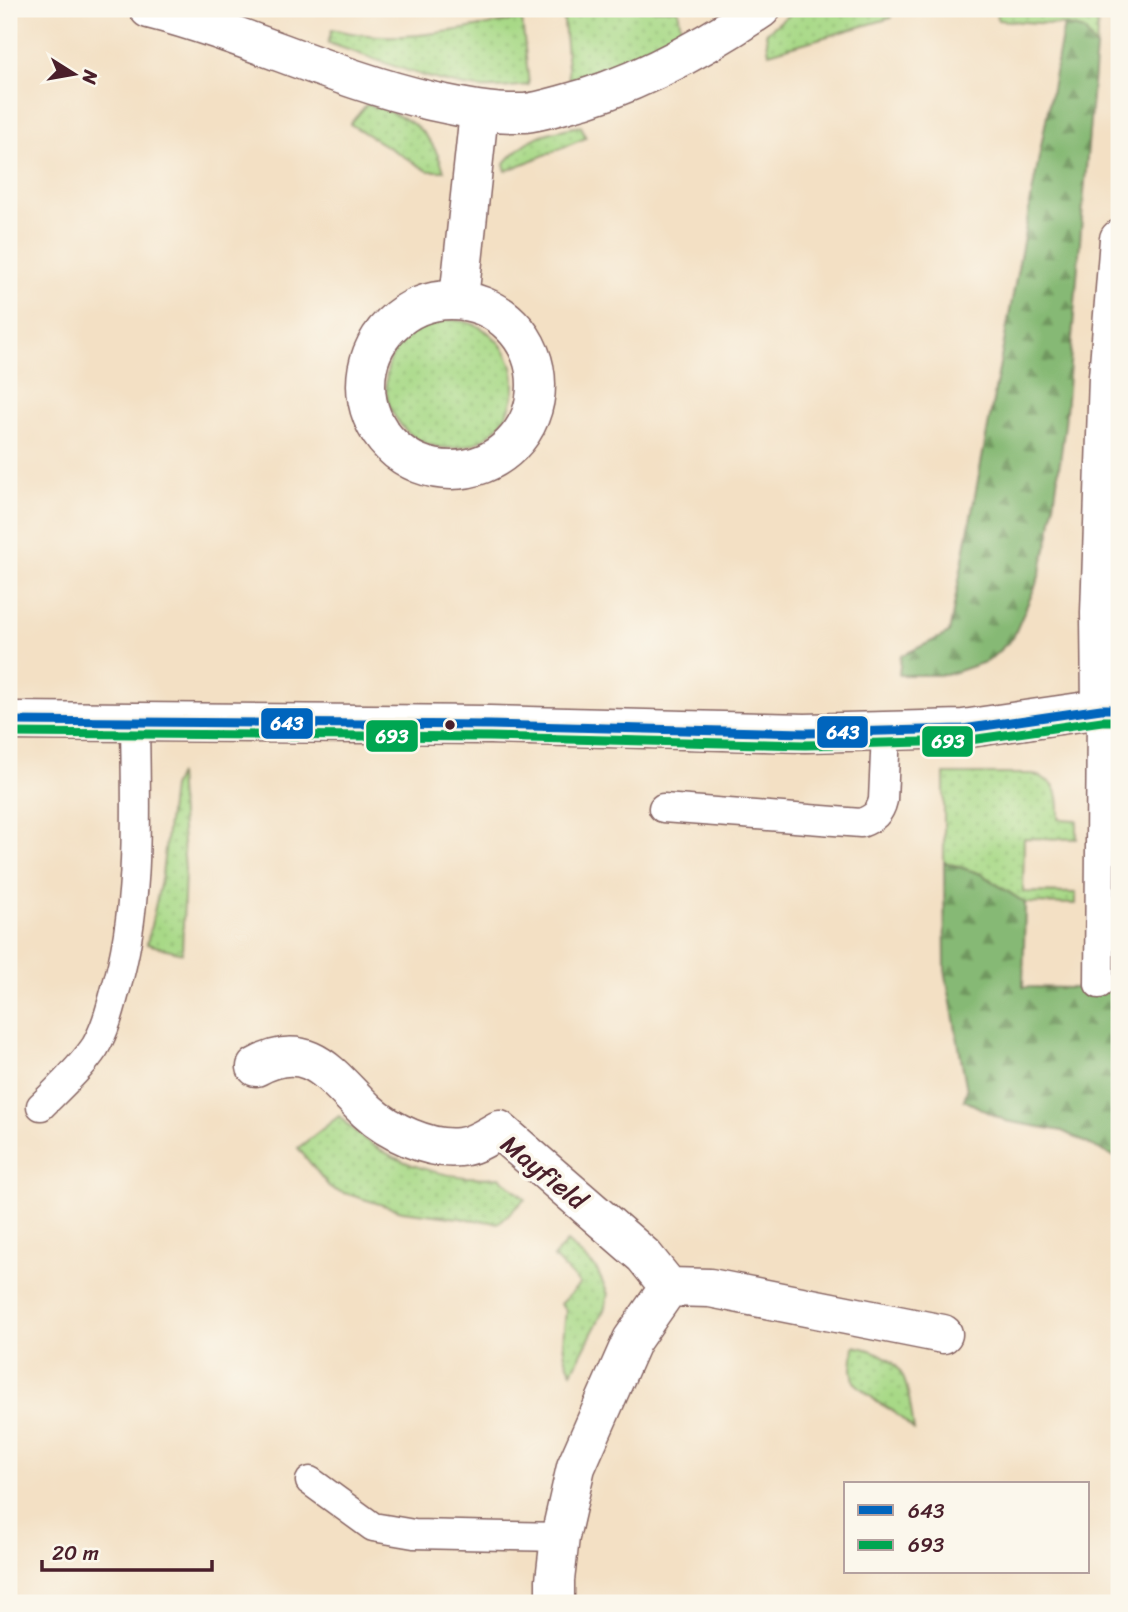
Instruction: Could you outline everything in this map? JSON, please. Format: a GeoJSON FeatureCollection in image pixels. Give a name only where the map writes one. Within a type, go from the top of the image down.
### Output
{"type":"FeatureCollection","features":[{"type":"Feature","properties":{"kind":"street"},"geometry":{"type":"LineString","coordinates":[[149,9],[191,20],[362,83],[479,112],[528,113],[630,83],[672,62],[761,9]]}},
{"type":"Feature","properties":{"kind":"street"},"geometry":{"type":"LineString","coordinates":[[459,299],[479,112]]}},
{"type":"Feature","properties":{"kind":"street"},"geometry":{"type":"LineString","coordinates":[[9,721],[476,725],[805,733],[963,729],[1110,709],[1100,613],[1108,377],[1119,254]]}},
{"type":"Feature","properties":{"kind":"street"},"geometry":{"type":"LineString","coordinates":[[459,299],[488,306],[513,324],[529,348],[537,377],[534,407],[524,432],[505,452],[482,465],[455,471],[429,468],[404,457],[384,439],[371,415],[365,389],[369,362],[382,335],[402,313],[430,301],[459,299]]}},
{"type":"Feature","properties":{"kind":"street","name":"Mayfield"},"geometry":{"type":"LineString","coordinates":[[256,1067],[272,1058],[290,1056],[308,1059],[323,1066],[384,1125],[420,1141],[460,1147],[499,1130],[643,1256],[669,1287]]}},
{"type":"Feature","properties":{"kind":"street"},"geometry":{"type":"LineString","coordinates":[[555,1603],[560,1537],[576,1467],[632,1340],[669,1287],[710,1288],[943,1334]]}},
{"type":"Feature","properties":{"kind":"lane"},"geometry":{"type":"LineString","coordinates":[[1099,984],[1110,709]]}},
{"type":"Feature","properties":{"kind":"lane"},"geometry":{"type":"LineString","coordinates":[[41,1106],[71,1076],[95,1046],[105,1027],[123,965],[133,899],[137,824],[135,723]]}},
{"type":"Feature","properties":{"kind":"lane"},"geometry":{"type":"LineString","coordinates":[[663,808],[861,823],[872,819],[880,810],[883,800],[886,732]]}},
{"type":"Feature","properties":{"kind":"lane"},"geometry":{"type":"LineString","coordinates":[[310,1481],[373,1527],[414,1534],[560,1537]]}},
{"type":"Feature","properties":{"kind":"green space"},"geometry":{"type":"Polygon","coordinates":[[[678,9],[682,35],[622,62],[569,79],[563,11],[678,9]]]}},
{"type":"Feature","properties":{"kind":"green space"},"geometry":{"type":"Polygon","coordinates":[[[796,9],[888,9],[891,18],[769,53],[766,33],[796,9]]]}},
{"type":"Feature","properties":{"kind":"green space"},"geometry":{"type":"Polygon","coordinates":[[[995,9],[1094,9],[1098,18],[1096,48],[1084,30],[1064,25],[998,20],[995,9]]]}},
{"type":"Feature","properties":{"kind":"green space"},"geometry":{"type":"Polygon","coordinates":[[[522,19],[529,85],[523,86],[486,88],[462,85],[423,76],[328,43],[332,29],[356,34],[403,36],[522,19]]]}},
{"type":"Feature","properties":{"kind":"green space"},"geometry":{"type":"Polygon","coordinates":[[[1064,25],[1084,30],[1096,48],[1065,424],[1050,534],[1038,580],[1013,638],[988,661],[946,675],[899,675],[901,656],[949,633],[1064,25]]]}},
{"type":"Feature","properties":{"kind":"green space"},"geometry":{"type":"Polygon","coordinates":[[[367,104],[406,119],[416,126],[432,144],[444,171],[428,171],[350,124],[367,104]]]}},
{"type":"Feature","properties":{"kind":"green space"},"geometry":{"type":"Polygon","coordinates":[[[581,126],[586,138],[506,171],[504,164],[513,154],[538,136],[581,126]]]}},
{"type":"Feature","properties":{"kind":"green space"},"geometry":{"type":"Polygon","coordinates":[[[450,320],[475,325],[495,339],[509,359],[514,384],[509,409],[495,429],[475,443],[450,448],[425,443],[405,429],[391,409],[386,384],[391,359],[405,339],[425,325],[450,320]]]}},
{"type":"Feature","properties":{"kind":"green space"},"geometry":{"type":"Polygon","coordinates":[[[178,774],[185,870],[182,953],[147,944],[162,875],[172,787],[178,774]]]}},
{"type":"Feature","properties":{"kind":"green space"},"geometry":{"type":"Polygon","coordinates":[[[944,774],[1032,774],[1048,781],[1058,795],[1059,819],[1077,820],[1077,839],[1024,838],[1023,892],[1076,893],[1076,904],[1025,903],[981,874],[944,862],[944,774]]]}},
{"type":"Feature","properties":{"kind":"green space"},"geometry":{"type":"Polygon","coordinates":[[[944,862],[981,874],[1025,903],[1023,987],[1119,989],[1119,1159],[1062,1131],[1006,1121],[964,1100],[967,1090],[945,970],[944,862]]]}},
{"type":"Feature","properties":{"kind":"green space"},"geometry":{"type":"Polygon","coordinates":[[[339,1116],[373,1145],[412,1165],[456,1176],[500,1177],[525,1199],[499,1223],[402,1211],[331,1189],[298,1148],[339,1116]]]}},
{"type":"Feature","properties":{"kind":"green space"},"geometry":{"type":"Polygon","coordinates":[[[567,1242],[596,1268],[608,1294],[605,1308],[572,1372],[564,1349],[566,1310],[560,1304],[580,1284],[553,1257],[567,1242]]]}},
{"type":"Feature","properties":{"kind":"green space"},"geometry":{"type":"Polygon","coordinates":[[[854,1346],[885,1357],[902,1374],[914,1430],[854,1382],[854,1346]]]}},
{"type":"Feature","properties":{"kind":"transit line","name":"643"},"geometry":{"type":"LineString","coordinates":[[9,721],[490,725],[805,733],[963,729],[1101,709],[1119,709]]}},
{"type":"Feature","properties":{"kind":"transit line","name":"693"},"geometry":{"type":"LineString","coordinates":[[9,733],[490,737],[805,745],[963,741],[1102,721],[1119,721]]}}]}
